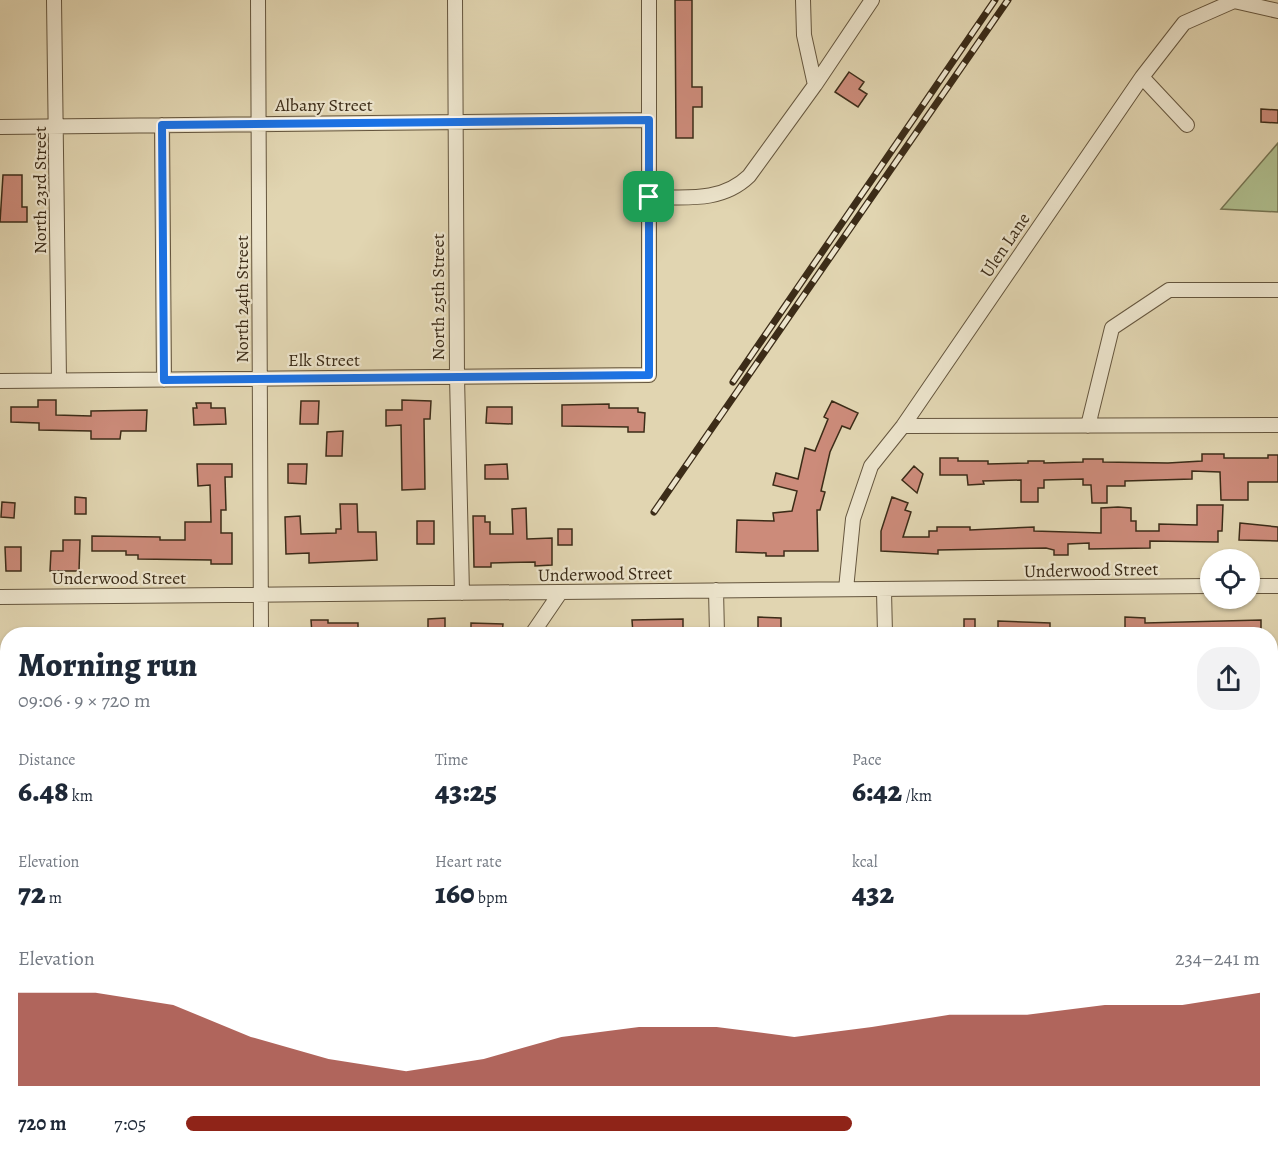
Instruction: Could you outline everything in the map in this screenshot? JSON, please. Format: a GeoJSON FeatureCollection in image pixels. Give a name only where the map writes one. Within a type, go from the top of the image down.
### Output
{"type":"FeatureCollection","features":[{"type":"Feature","properties":{"kind":"street","name":"North 23rd Street"},"geometry":{"type":"LineString","coordinates":[[54,0],[58,126],[60,380]]}},
{"type":"Feature","properties":{"kind":"street","name":"North 24th Street"},"geometry":{"type":"LineString","coordinates":[[258,0],[261,627]]}},
{"type":"Feature","properties":{"kind":"street","name":"North 25th Street"},"geometry":{"type":"LineString","coordinates":[[455,0],[457,377],[462,593]]}},
{"type":"Feature","properties":{"kind":"street"},"geometry":{"type":"LineString","coordinates":[[650,0],[649,197],[713,196],[737,187],[748,176],[815,85],[872,0]]}},
{"type":"Feature","properties":{"kind":"street"},"geometry":{"type":"LineString","coordinates":[[803,0],[804,35],[815,85]]}},
{"type":"Feature","properties":{"kind":"street","name":"Ulen Lane"},"geometry":{"type":"LineString","coordinates":[[846,589],[853,519],[871,466],[903,426],[1142,77],[1184,23],[1234,1],[1278,11]]}},
{"type":"Feature","properties":{"kind":"street"},"geometry":{"type":"LineString","coordinates":[[1142,77],[1187,125]]}},
{"type":"Feature","properties":{"kind":"street","name":"Albany Street"},"geometry":{"type":"LineString","coordinates":[[0,127],[649,120]]}},
{"type":"Feature","properties":{"kind":"street"},"geometry":{"type":"LineString","coordinates":[[162,125],[164,380]]}},
{"type":"Feature","properties":{"kind":"street","name":"Elk Street"},"geometry":{"type":"LineString","coordinates":[[0,381],[649,375],[649,197]]}},
{"type":"Feature","properties":{"kind":"street"},"geometry":{"type":"LineString","coordinates":[[1088,426],[1112,328],[1169,290],[1278,290]]}},
{"type":"Feature","properties":{"kind":"street"},"geometry":{"type":"LineString","coordinates":[[903,426],[1278,425]]}},
{"type":"Feature","properties":{"kind":"street","name":"Underwood Street"},"geometry":{"type":"LineString","coordinates":[[0,597],[846,589],[884,591],[1200,586]]}},
{"type":"Feature","properties":{"kind":"street"},"geometry":{"type":"LineString","coordinates":[[1260,586],[1278,586]]}},
{"type":"Feature","properties":{"kind":"street"},"geometry":{"type":"LineString","coordinates":[[716,590],[717,627]]}},
{"type":"Feature","properties":{"kind":"street"},"geometry":{"type":"LineString","coordinates":[[884,591],[885,627]]}},
{"type":"Feature","properties":{"kind":"street"},"geometry":{"type":"LineString","coordinates":[[537,627],[560,593]]}},
{"type":"Feature","properties":{"kind":"green space"},"geometry":{"type":"Polygon","coordinates":[[[1278,143],[1278,212],[1221,209],[1278,143]]]}},
{"type":"Feature","properties":{"kind":"building"},"geometry":{"type":"Polygon","coordinates":[[[675,0],[692,0],[692,87],[702,87],[702,107],[693,107],[693,138],[676,138],[675,0]]]}},
{"type":"Feature","properties":{"kind":"building"},"geometry":{"type":"Polygon","coordinates":[[[849,72],[864,82],[859,89],[867,94],[858,107],[835,92],[849,72]]]}},
{"type":"Feature","properties":{"kind":"building"},"geometry":{"type":"Polygon","coordinates":[[[1261,109],[1278,110],[1278,123],[1261,122],[1261,109]]]}},
{"type":"Feature","properties":{"kind":"building"},"geometry":{"type":"Polygon","coordinates":[[[3,175],[22,175],[22,207],[27,207],[27,222],[0,222],[3,175]]]}},
{"type":"Feature","properties":{"kind":"building"},"geometry":{"type":"Polygon","coordinates":[[[38,400],[56,400],[56,415],[91,416],[91,411],[147,410],[146,431],[121,431],[120,439],[91,439],[91,431],[39,430],[39,423],[11,422],[11,407],[38,407],[38,400]]]}},
{"type":"Feature","properties":{"kind":"building"},"geometry":{"type":"Polygon","coordinates":[[[402,400],[431,401],[430,419],[424,419],[425,489],[402,490],[401,425],[386,426],[386,410],[402,410],[402,400]]]}},
{"type":"Feature","properties":{"kind":"building"},"geometry":{"type":"Polygon","coordinates":[[[301,401],[319,401],[318,424],[300,424],[301,401]]]}},
{"type":"Feature","properties":{"kind":"building"},"geometry":{"type":"Polygon","coordinates":[[[832,401],[858,413],[850,429],[842,426],[830,452],[821,491],[825,492],[820,510],[817,510],[818,551],[784,551],[784,556],[736,552],[737,520],[774,521],[773,513],[792,511],[797,491],[773,485],[776,473],[798,479],[805,448],[815,451],[828,419],[824,417],[832,401]]]}},
{"type":"Feature","properties":{"kind":"building"},"geometry":{"type":"Polygon","coordinates":[[[196,403],[211,403],[211,408],[225,408],[226,424],[194,425],[193,408],[197,408],[196,403]]]}},
{"type":"Feature","properties":{"kind":"building"},"geometry":{"type":"Polygon","coordinates":[[[609,404],[609,408],[638,408],[638,412],[645,413],[644,432],[628,432],[628,427],[562,426],[562,405],[609,404]]]}},
{"type":"Feature","properties":{"kind":"building"},"geometry":{"type":"Polygon","coordinates":[[[487,407],[512,407],[512,424],[486,423],[487,407]]]}},
{"type":"Feature","properties":{"kind":"building"},"geometry":{"type":"Polygon","coordinates":[[[343,431],[342,456],[326,456],[327,432],[343,431]]]}},
{"type":"Feature","properties":{"kind":"building"},"geometry":{"type":"Polygon","coordinates":[[[1202,454],[1224,454],[1224,458],[1268,458],[1268,455],[1278,455],[1278,482],[1248,482],[1248,500],[1221,500],[1220,472],[1192,471],[1192,479],[1125,481],[1125,486],[1107,486],[1107,503],[1092,503],[1091,485],[1083,485],[1083,479],[1044,480],[1044,488],[1038,488],[1038,502],[1021,502],[1021,480],[983,481],[984,484],[968,485],[967,475],[940,475],[940,458],[958,458],[958,461],[988,461],[988,464],[1028,463],[1028,461],[1083,462],[1083,459],[1103,459],[1103,462],[1168,463],[1202,461],[1202,454]]]}},
{"type":"Feature","properties":{"kind":"building"},"geometry":{"type":"Polygon","coordinates":[[[197,464],[232,464],[232,477],[225,477],[226,510],[221,510],[221,533],[232,533],[232,564],[211,564],[211,560],[138,559],[138,555],[126,555],[126,551],[92,551],[92,536],[160,537],[160,540],[185,540],[185,522],[211,522],[210,485],[198,486],[197,464]]]}},
{"type":"Feature","properties":{"kind":"building"},"geometry":{"type":"Polygon","coordinates":[[[288,464],[307,464],[306,484],[288,483],[288,464]]]}},
{"type":"Feature","properties":{"kind":"building"},"geometry":{"type":"Polygon","coordinates":[[[507,464],[508,479],[485,479],[485,465],[507,464]]]}},
{"type":"Feature","properties":{"kind":"building"},"geometry":{"type":"Polygon","coordinates":[[[914,466],[923,474],[917,493],[902,480],[914,466]]]}},
{"type":"Feature","properties":{"kind":"building"},"geometry":{"type":"Polygon","coordinates":[[[75,497],[86,498],[86,514],[75,514],[75,497]]]}},
{"type":"Feature","properties":{"kind":"building"},"geometry":{"type":"Polygon","coordinates":[[[892,497],[908,503],[905,510],[911,512],[903,537],[929,537],[929,531],[937,531],[937,527],[970,527],[970,530],[1034,527],[1034,531],[1101,533],[1101,508],[1118,507],[1131,508],[1131,521],[1136,521],[1136,531],[1159,531],[1159,524],[1197,525],[1197,505],[1223,505],[1222,531],[1218,531],[1218,542],[1150,541],[1150,548],[1089,549],[1089,543],[1068,544],[1068,555],[1054,555],[1054,550],[1046,548],[938,550],[938,554],[881,551],[881,531],[892,497]]]}},
{"type":"Feature","properties":{"kind":"building"},"geometry":{"type":"Polygon","coordinates":[[[2,502],[15,503],[14,518],[1,517],[2,502]]]}},
{"type":"Feature","properties":{"kind":"building"},"geometry":{"type":"Polygon","coordinates":[[[340,504],[357,504],[358,532],[376,532],[377,560],[309,563],[309,553],[286,554],[285,517],[300,516],[301,534],[336,533],[336,529],[341,529],[340,504]]]}},
{"type":"Feature","properties":{"kind":"building"},"geometry":{"type":"Polygon","coordinates":[[[526,508],[527,539],[552,538],[552,565],[535,566],[535,562],[491,563],[491,567],[474,567],[473,516],[485,516],[485,522],[490,522],[490,534],[513,534],[512,509],[526,508]]]}},
{"type":"Feature","properties":{"kind":"building"},"geometry":{"type":"Polygon","coordinates":[[[417,521],[434,521],[434,544],[417,544],[417,521]]]}},
{"type":"Feature","properties":{"kind":"building"},"geometry":{"type":"Polygon","coordinates":[[[1240,523],[1278,527],[1278,541],[1239,540],[1240,523]]]}},
{"type":"Feature","properties":{"kind":"building"},"geometry":{"type":"Polygon","coordinates":[[[558,529],[572,529],[572,545],[558,545],[558,529]]]}},
{"type":"Feature","properties":{"kind":"building"},"geometry":{"type":"Polygon","coordinates":[[[63,540],[80,540],[79,571],[50,571],[51,551],[63,551],[63,540]]]}},
{"type":"Feature","properties":{"kind":"building"},"geometry":{"type":"Polygon","coordinates":[[[5,547],[21,547],[21,571],[6,571],[5,547]]]}},
{"type":"Feature","properties":{"kind":"building"},"geometry":{"type":"Polygon","coordinates":[[[758,617],[781,618],[781,627],[758,627],[758,617]]]}},
{"type":"Feature","properties":{"kind":"building"},"geometry":{"type":"Polygon","coordinates":[[[1125,617],[1145,618],[1145,623],[1261,620],[1261,627],[1125,627],[1125,617]]]}},
{"type":"Feature","properties":{"kind":"building"},"geometry":{"type":"Polygon","coordinates":[[[445,618],[445,627],[428,627],[428,619],[445,618]]]}},
{"type":"Feature","properties":{"kind":"building"},"geometry":{"type":"Polygon","coordinates":[[[683,619],[683,627],[632,627],[632,620],[683,619]]]}},
{"type":"Feature","properties":{"kind":"building"},"geometry":{"type":"Polygon","coordinates":[[[964,619],[975,619],[975,627],[964,627],[964,619]]]}},
{"type":"Feature","properties":{"kind":"building"},"geometry":{"type":"Polygon","coordinates":[[[311,620],[328,620],[328,623],[358,623],[358,627],[312,627],[311,620]]]}},
{"type":"Feature","properties":{"kind":"building"},"geometry":{"type":"Polygon","coordinates":[[[998,621],[1050,623],[1050,627],[998,627],[998,621]]]}},
{"type":"Feature","properties":{"kind":"building"},"geometry":{"type":"Polygon","coordinates":[[[471,623],[503,624],[503,627],[471,627],[471,623]]]}},
{"type":"Feature","properties":{"kind":"railway"},"geometry":{"type":"LineString","coordinates":[[733,382],[995,0]]}},
{"type":"Feature","properties":{"kind":"railway"},"geometry":{"type":"LineString","coordinates":[[654,512],[1008,0]]}},
{"type":"Feature","properties":{"kind":"route"},"geometry":{"type":"LineString","coordinates":[[649,120],[649,197],[649,375],[636,377],[164,380],[162,125],[649,120]]}}]}
